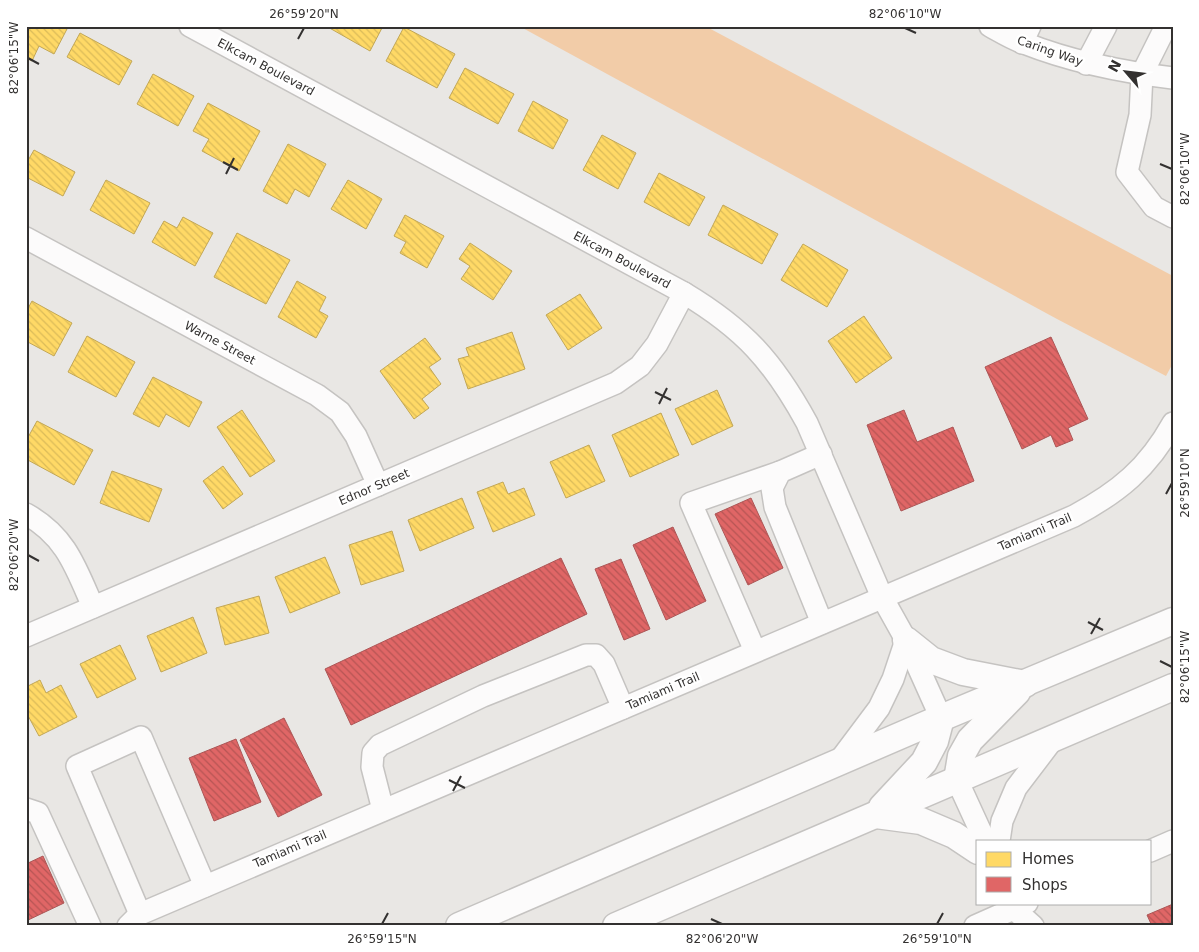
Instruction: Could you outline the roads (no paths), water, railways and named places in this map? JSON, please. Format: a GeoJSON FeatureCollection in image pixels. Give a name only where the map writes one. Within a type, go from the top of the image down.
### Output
{"type":"FeatureCollection","features":[{"type":"Feature","properties":{"kind":"main road"},"geometry":{"type":"LineString","coordinates":[[459,926],[940,718],[1173,621]]}},
{"type":"Feature","properties":{"kind":"main road"},"geometry":{"type":"LineString","coordinates":[[906,640],[931,660],[963,672],[1025,684]]}},
{"type":"Feature","properties":{"kind":"main road"},"geometry":{"type":"LineString","coordinates":[[957,780],[961,756],[970,740],[1025,684]]}},
{"type":"Feature","properties":{"kind":"main road"},"geometry":{"type":"LineString","coordinates":[[616,926],[1173,687]]}},
{"type":"Feature","properties":{"kind":"main road"},"geometry":{"type":"LineString","coordinates":[[875,815],[924,762],[935,741],[940,718]]}},
{"type":"Feature","properties":{"kind":"main road"},"geometry":{"type":"LineString","coordinates":[[875,815],[921,821],[954,835],[976,850]]}},
{"type":"Feature","properties":{"kind":"street","name":"Elkcam Boulevard"},"geometry":{"type":"LineString","coordinates":[[190,26],[684,293],[712,310],[735,328],[757,349],[793,396],[882,597],[906,640],[940,718]]}},
{"type":"Feature","properties":{"kind":"street","name":"Caring Way"},"geometry":{"type":"LineString","coordinates":[[990,26],[1026,35],[1086,64],[1173,78]]}},
{"type":"Feature","properties":{"kind":"street"},"geometry":{"type":"LineString","coordinates":[[1086,64],[1106,26]]}},
{"type":"Feature","properties":{"kind":"street"},"geometry":{"type":"LineString","coordinates":[[1166,26],[1142,74],[1140,115],[1127,172],[1154,207],[1173,217]]}},
{"type":"Feature","properties":{"kind":"street","name":"Warne Street"},"geometry":{"type":"LineString","coordinates":[[26,238],[317,395],[340,412],[356,436],[378,485]]}},
{"type":"Feature","properties":{"kind":"street","name":"Ednor Street"},"geometry":{"type":"LineString","coordinates":[[26,636],[616,383],[640,366],[656,344],[684,293]]}},
{"type":"Feature","properties":{"kind":"street","name":"Tamiami Trail"},"geometry":{"type":"LineString","coordinates":[[134,920],[205,886],[1074,516],[1102,501],[1128,482],[1150,458],[1173,423]]}},
{"type":"Feature","properties":{"kind":"street"},"geometry":{"type":"LineString","coordinates":[[755,651],[690,502],[780,472],[820,454]]}},
{"type":"Feature","properties":{"kind":"street"},"geometry":{"type":"LineString","coordinates":[[780,472],[772,488],[775,507],[822,623]]}},
{"type":"Feature","properties":{"kind":"street"},"geometry":{"type":"LineString","coordinates":[[26,514],[55,534],[72,558],[93,607]]}},
{"type":"Feature","properties":{"kind":"street"},"geometry":{"type":"LineString","coordinates":[[837,764],[879,708],[893,680],[906,640]]}},
{"type":"Feature","properties":{"kind":"street"},"geometry":{"type":"LineString","coordinates":[[384,810],[372,767],[373,753],[380,745],[483,696],[586,655],[596,655],[604,664],[623,708]]}},
{"type":"Feature","properties":{"kind":"street"},"geometry":{"type":"LineString","coordinates":[[134,920],[77,766],[141,736],[205,886]]}},
{"type":"Feature","properties":{"kind":"street"},"geometry":{"type":"LineString","coordinates":[[999,840],[1002,822],[1016,788],[1054,738]]}},
{"type":"Feature","properties":{"kind":"street"},"geometry":{"type":"LineString","coordinates":[[957,780],[985,840]]}},
{"type":"Feature","properties":{"kind":"street"},"geometry":{"type":"LineString","coordinates":[[26,809],[38,813],[90,926]]}},
{"type":"Feature","properties":{"kind":"street"},"geometry":{"type":"LineString","coordinates":[[1152,849],[1173,841]]}},
{"type":"Feature","properties":{"kind":"street"},"geometry":{"type":"LineString","coordinates":[[975,926],[1017,910],[1034,926]]}}]}
